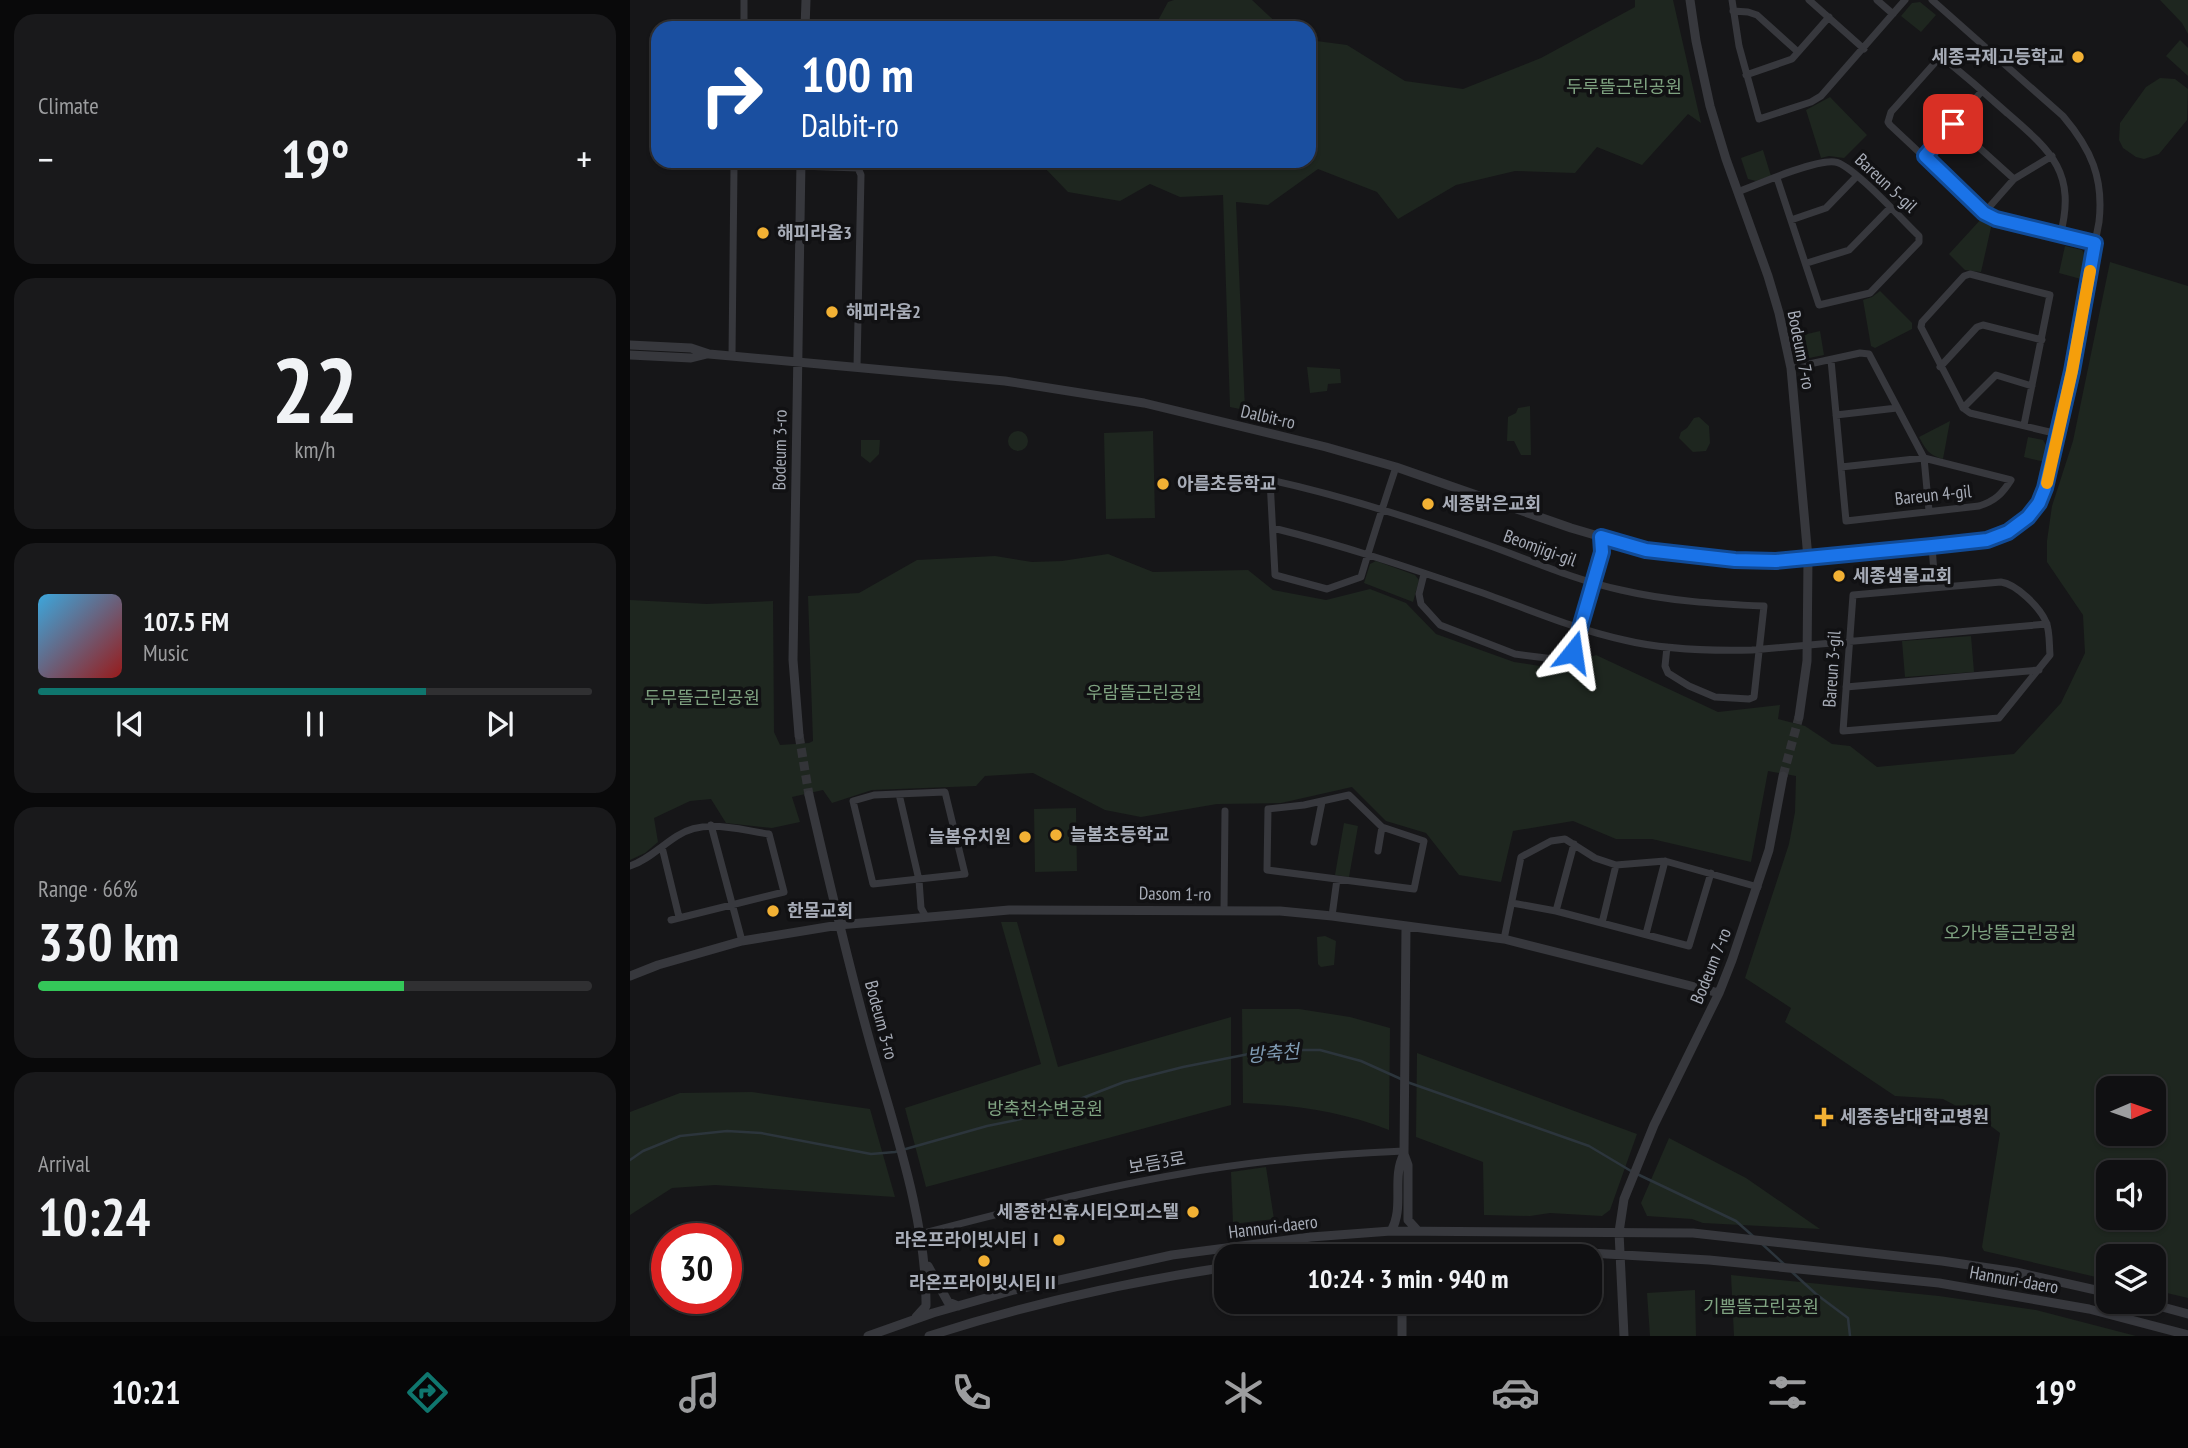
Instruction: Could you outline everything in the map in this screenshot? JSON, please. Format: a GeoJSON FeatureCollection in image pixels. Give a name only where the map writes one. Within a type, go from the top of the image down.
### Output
{"type":"FeatureCollection","features":[{"type":"Feature","properties":{"kind":"street"},"geometry":{"type":"LineString","coordinates":[[744,0],[744,21]]}},
{"type":"Feature","properties":{"kind":"street"},"geometry":{"type":"LineString","coordinates":[[805,21],[806,0]]}},
{"type":"Feature","properties":{"kind":"street","name":"Bodeum 7-ro"},"geometry":{"type":"LineString","coordinates":[[1690,0],[1710,106],[1768,276],[1791,368],[1808,558],[1807,645],[1799,717]]}},
{"type":"Feature","properties":{"kind":"street"},"geometry":{"type":"LineString","coordinates":[[1732,0],[1746,75],[1759,119],[1811,102],[1821,96],[1905,0]]}},
{"type":"Feature","properties":{"kind":"street"},"geometry":{"type":"LineString","coordinates":[[1809,0],[1864,49]]}},
{"type":"Feature","properties":{"kind":"street"},"geometry":{"type":"LineString","coordinates":[[1877,0],[1893,14]]}},
{"type":"Feature","properties":{"kind":"street"},"geometry":{"type":"LineString","coordinates":[[1808,558],[1996,537],[2019,525],[2039,503],[2058,434],[2100,211],[2099,185],[2092,160],[2081,138],[2054,108],[1932,0]]}},
{"type":"Feature","properties":{"kind":"street"},"geometry":{"type":"LineString","coordinates":[[1733,11],[1753,12],[1798,52]]}},
{"type":"Feature","properties":{"kind":"street"},"geometry":{"type":"LineString","coordinates":[[1746,75],[1792,59],[1829,17]]}},
{"type":"Feature","properties":{"kind":"street"},"geometry":{"type":"LineString","coordinates":[[2060,236],[2066,208],[2065,194],[2062,177],[2052,156],[1941,55],[1889,117],[1890,125],[1984,213],[1996,219],[2060,236],[2095,243]]}},
{"type":"Feature","properties":{"kind":"street"},"geometry":{"type":"LineString","coordinates":[[1925,156],[1982,91]]}},
{"type":"Feature","properties":{"kind":"street"},"geometry":{"type":"LineString","coordinates":[[1953,124],[2014,178]]}},
{"type":"Feature","properties":{"kind":"street"},"geometry":{"type":"LineString","coordinates":[[1984,213],[2014,178],[2052,156]]}},
{"type":"Feature","properties":{"kind":"street","name":"Bareun 5-gil"},"geometry":{"type":"LineString","coordinates":[[1738,192],[1777,178],[1828,161],[1844,164],[1919,236],[1919,242],[1870,293],[1819,305],[1777,178]]}},
{"type":"Feature","properties":{"kind":"street"},"geometry":{"type":"LineString","coordinates":[[732,356],[734,168]]}},
{"type":"Feature","properties":{"kind":"street","name":"Bodeum 3-ro"},"geometry":{"type":"LineString","coordinates":[[799,735],[793,660],[801,168]]}},
{"type":"Feature","properties":{"kind":"street"},"geometry":{"type":"LineString","coordinates":[[848,168],[858,169],[861,175],[857,367]]}},
{"type":"Feature","properties":{"kind":"street"},"geometry":{"type":"LineString","coordinates":[[1791,220],[1826,208],[1857,176]]}},
{"type":"Feature","properties":{"kind":"street"},"geometry":{"type":"LineString","coordinates":[[1807,263],[1849,250],[1889,208]]}},
{"type":"Feature","properties":{"kind":"street"},"geometry":{"type":"LineString","coordinates":[[2024,425],[2050,295],[1967,274],[1922,322],[1921,327],[1962,408],[1970,413],[2058,434]]}},
{"type":"Feature","properties":{"kind":"street"},"geometry":{"type":"LineString","coordinates":[[1940,367],[1977,327],[1983,325],[2042,340]]}},
{"type":"Feature","properties":{"kind":"street","name":"Dalbit-ro"},"geometry":{"type":"LineString","coordinates":[[630,345],[691,348],[709,354],[1005,381],[1144,403],[1326,447],[1396,467],[1646,550],[1735,560],[1776,561],[1808,558]]}},
{"type":"Feature","properties":{"kind":"street"},"geometry":{"type":"LineString","coordinates":[[1791,368],[1860,353],[1869,354],[1924,458],[1929,511]]}},
{"type":"Feature","properties":{"kind":"street","name":"Dalbit-ro"},"geometry":{"type":"LineString","coordinates":[[630,355],[691,358],[709,354]]}},
{"type":"Feature","properties":{"kind":"street","name":"Bareun 4-gil"},"geometry":{"type":"LineString","coordinates":[[1831,359],[1846,520],[1979,506],[2001,495],[2011,480],[1924,458]]}},
{"type":"Feature","properties":{"kind":"street"},"geometry":{"type":"LineString","coordinates":[[1962,408],[1996,375],[2032,386]]}},
{"type":"Feature","properties":{"kind":"street"},"geometry":{"type":"LineString","coordinates":[[1836,415],[1897,408]]}},
{"type":"Feature","properties":{"kind":"street"},"geometry":{"type":"LineString","coordinates":[[1841,467],[1924,458]]}},
{"type":"Feature","properties":{"kind":"street"},"geometry":{"type":"LineString","coordinates":[[1396,467],[1367,555],[1361,577],[1326,589],[1275,575],[1273,528],[1322,540],[1367,555],[1423,574],[1579,629],[1626,641],[1711,651],[1807,645],[2045,620],[2050,655],[2039,670],[1846,687]]}},
{"type":"Feature","properties":{"kind":"street","name":"Beomjigi-gil"},"geometry":{"type":"LineString","coordinates":[[1273,528],[1270,480],[1382,510],[1593,583],[1673,600],[1764,606],[1754,697],[1729,699],[1707,695],[1668,673],[1665,666],[1667,647]]}},
{"type":"Feature","properties":{"kind":"street"},"geometry":{"type":"LineString","coordinates":[[1423,574],[1419,594],[1421,604],[1440,625],[1515,654],[1554,659],[1573,652],[1602,552],[1601,537]]}},
{"type":"Feature","properties":{"kind":"street"},"geometry":{"type":"LineString","coordinates":[[1932,546],[1935,587]]}},
{"type":"Feature","properties":{"kind":"street","name":"Bareun 3-gil"},"geometry":{"type":"LineString","coordinates":[[2039,670],[1999,718],[1843,731],[1853,595],[2009,583],[2015,586],[2045,620]]}},
{"type":"Feature","properties":{"kind":"street","name":"Bodeum 7-ro"},"geometry":{"type":"LineString","coordinates":[[1619,1231],[1624,1199],[1640,1157],[1719,993],[1758,887],[1769,850],[1783,776]]}},
{"type":"Feature","properties":{"kind":"street"},"geometry":{"type":"LineString","coordinates":[[945,792],[965,874],[919,880],[873,884],[853,801],[874,795],[945,792]]}},
{"type":"Feature","properties":{"kind":"street"},"geometry":{"type":"LineString","coordinates":[[899,794],[919,880],[921,908],[926,918]]}},
{"type":"Feature","properties":{"kind":"street","name":"Bodeum 3-ro"},"geometry":{"type":"LineString","coordinates":[[809,795],[839,925],[895,1130],[920,1234]]}},
{"type":"Feature","properties":{"kind":"street"},"geometry":{"type":"LineString","coordinates":[[1349,795],[1382,827],[1424,841],[1414,889],[1267,870],[1268,809],[1322,802],[1349,795]]}},
{"type":"Feature","properties":{"kind":"street"},"geometry":{"type":"LineString","coordinates":[[1314,842],[1322,802]]}},
{"type":"Feature","properties":{"kind":"street"},"geometry":{"type":"LineString","coordinates":[[1224,911],[1225,811]]}},
{"type":"Feature","properties":{"kind":"street"},"geometry":{"type":"LineString","coordinates":[[711,825],[742,941]]}},
{"type":"Feature","properties":{"kind":"street"},"geometry":{"type":"LineString","coordinates":[[630,866],[693,827],[711,825],[769,834],[784,892]]}},
{"type":"Feature","properties":{"kind":"street"},"geometry":{"type":"LineString","coordinates":[[1378,850],[1382,827]]}},
{"type":"Feature","properties":{"kind":"street"},"geometry":{"type":"LineString","coordinates":[[1504,939],[1521,857],[1551,841],[1565,839],[1595,858],[1616,865],[1665,861],[1758,887]]}},
{"type":"Feature","properties":{"kind":"street"},"geometry":{"type":"LineString","coordinates":[[1556,911],[1574,844]]}},
{"type":"Feature","properties":{"kind":"street"},"geometry":{"type":"LineString","coordinates":[[662,847],[675,918],[784,892],[794,892]]}},
{"type":"Feature","properties":{"kind":"street"},"geometry":{"type":"LineString","coordinates":[[1646,934],[1665,861]]}},
{"type":"Feature","properties":{"kind":"street"},"geometry":{"type":"LineString","coordinates":[[1602,923],[1616,865]]}},
{"type":"Feature","properties":{"kind":"street"},"geometry":{"type":"LineString","coordinates":[[1512,903],[1556,911],[1689,946],[1711,873]]}},
{"type":"Feature","properties":{"kind":"street"},"geometry":{"type":"LineString","coordinates":[[1332,916],[1337,879]]}},
{"type":"Feature","properties":{"kind":"street","name":"Dasom 1-ro"},"geometry":{"type":"LineString","coordinates":[[630,976],[658,965],[742,941],[839,925],[1009,910],[1280,911],[1504,939],[1719,993]]}},
{"type":"Feature","properties":{"kind":"street"},"geometry":{"type":"LineString","coordinates":[[1406,926],[1404,1153],[1408,1166],[1408,1220],[1418,1231]]}},
{"type":"Feature","properties":{"kind":"street"},"geometry":{"type":"LineString","coordinates":[[1391,1231],[1398,1217],[1398,1166],[1404,1153]]}},
{"type":"Feature","properties":{"kind":"street","name":"보듬3로"},"geometry":{"type":"LineString","coordinates":[[920,1234],[1090,1192],[1182,1173],[1284,1159],[1404,1153]]}},
{"type":"Feature","properties":{"kind":"street","name":"Hannuri-daero"},"geometry":{"type":"LineString","coordinates":[[869,1336],[958,1306],[1109,1267],[1172,1255],[1311,1237],[1391,1231],[1693,1233],[2016,1272],[2096,1290]]}},
{"type":"Feature","properties":{"kind":"street"},"geometry":{"type":"LineString","coordinates":[[1619,1231],[1624,1336]]}},
{"type":"Feature","properties":{"kind":"street"},"geometry":{"type":"LineString","coordinates":[[913,1320],[926,1306],[926,1261],[920,1234]]}},
{"type":"Feature","properties":{"kind":"street"},"geometry":{"type":"LineString","coordinates":[[1602,1251],[1620,1251]]}},
{"type":"Feature","properties":{"kind":"street","name":"Hannuri-daero"},"geometry":{"type":"LineString","coordinates":[[1620,1251],[1939,1283],[2089,1309],[2188,1335]]}},
{"type":"Feature","properties":{"kind":"street"},"geometry":{"type":"LineString","coordinates":[[926,1261],[947,1302],[958,1306]]}},
{"type":"Feature","properties":{"kind":"street","name":"Hannuri-daero"},"geometry":{"type":"LineString","coordinates":[[929,1336],[962,1325],[1177,1275],[1214,1269]]}},
{"type":"Feature","properties":{"kind":"street"},"geometry":{"type":"LineString","coordinates":[[2166,1308],[2188,1314]]}},
{"type":"Feature","properties":{"kind":"street"},"geometry":{"type":"LineString","coordinates":[[1402,1314],[1402,1336]]}},
{"type":"Feature","properties":{"kind":"street"},"geometry":{"type":"LineString","coordinates":[[959,1336],[962,1325]]}},
{"type":"Feature","properties":{"kind":"green space"},"geometry":{"type":"Polygon","coordinates":[[[1252,0],[1274,21],[1158,21],[1168,2],[1252,0]]]}},
{"type":"Feature","properties":{"kind":"green space","name":"두루뜰근린공원"},"geometry":{"type":"Polygon","coordinates":[[[1635,0],[1673,0],[1701,123],[1688,114],[1642,165],[1597,147],[1575,173],[1515,171],[1456,185],[1398,219],[1377,192],[1318,169],[1268,205],[1236,202],[1245,410],[1230,407],[1223,195],[1180,197],[1150,184],[1120,201],[1068,192],[1045,168],[1316,168],[1316,41],[1347,45],[1405,81],[1463,89],[1541,58],[1635,7],[1635,0]]]}},
{"type":"Feature","properties":{"kind":"green space"},"geometry":{"type":"Polygon","coordinates":[[[2160,0],[2188,0],[2188,34],[2182,23],[2160,0]]]}},
{"type":"Feature","properties":{"kind":"green space"},"geometry":{"type":"Polygon","coordinates":[[[1920,2],[1936,15],[1921,32],[1901,16],[1912,3],[1920,2]]]}},
{"type":"Feature","properties":{"kind":"green space"},"geometry":{"type":"Polygon","coordinates":[[[2180,40],[2188,48],[2188,76],[2166,56],[2180,40]]]}},
{"type":"Feature","properties":{"kind":"green space"},"geometry":{"type":"Polygon","coordinates":[[[2160,78],[2175,79],[2188,89],[2187,120],[2159,154],[2144,159],[2136,157],[2123,148],[2119,140],[2120,123],[2146,87],[2160,78]]]}},
{"type":"Feature","properties":{"kind":"green space"},"geometry":{"type":"Polygon","coordinates":[[[1830,97],[1867,135],[1844,158],[1821,158],[1806,110],[1830,97]]]}},
{"type":"Feature","properties":{"kind":"green space"},"geometry":{"type":"Polygon","coordinates":[[[1763,150],[1771,176],[1756,181],[1748,179],[1741,158],[1763,150]]]}},
{"type":"Feature","properties":{"kind":"green space"},"geometry":{"type":"Polygon","coordinates":[[[1982,218],[1992,223],[1981,272],[1965,270],[1949,254],[1982,218]]]}},
{"type":"Feature","properties":{"kind":"green space"},"geometry":{"type":"Polygon","coordinates":[[[2065,246],[2082,250],[2085,255],[2081,279],[2059,273],[2065,246]]]}},
{"type":"Feature","properties":{"kind":"green space"},"geometry":{"type":"Polygon","coordinates":[[[2110,262],[2188,286],[2188,1298],[2166,1293],[2166,1244],[2096,1244],[2096,1277],[1984,1251],[1982,1247],[2000,1133],[1983,1120],[1943,1099],[1895,1096],[1785,1022],[1791,1008],[1745,978],[1789,844],[1795,812],[1796,776],[1768,771],[1751,862],[1652,839],[1616,839],[1573,821],[1513,831],[1501,882],[1459,875],[1426,833],[1386,821],[1352,787],[1281,803],[1217,804],[1141,817],[1105,810],[1033,773],[985,776],[976,786],[872,790],[832,803],[823,790],[792,797],[800,822],[772,828],[726,823],[711,799],[690,801],[654,818],[658,842],[645,853],[630,860],[630,600],[706,604],[773,601],[774,732],[780,745],[813,741],[808,596],[859,593],[917,560],[995,556],[1032,562],[1062,561],[1108,554],[1153,572],[1248,570],[1273,590],[1326,600],[1370,589],[1406,603],[1436,634],[1514,662],[1559,669],[1596,655],[1718,712],[1780,705],[1778,719],[1805,726],[1832,744],[1850,746],[1877,767],[2014,754],[2061,703],[2085,653],[2083,615],[2047,562],[2052,506],[2073,441],[2110,262]]]}},
{"type":"Feature","properties":{"kind":"green space"},"geometry":{"type":"Polygon","coordinates":[[[1880,291],[1912,323],[1912,329],[1875,348],[1871,346],[1863,300],[1880,291]]]}},
{"type":"Feature","properties":{"kind":"green space"},"geometry":{"type":"Polygon","coordinates":[[[1820,331],[1824,355],[1809,358],[1803,354],[1799,336],[1820,331]]]}},
{"type":"Feature","properties":{"kind":"green space"},"geometry":{"type":"Polygon","coordinates":[[[1307,367],[1340,369],[1341,383],[1328,384],[1327,391],[1310,393],[1307,367]]]}},
{"type":"Feature","properties":{"kind":"green space"},"geometry":{"type":"Polygon","coordinates":[[[1530,406],[1531,455],[1521,455],[1514,441],[1507,441],[1508,417],[1516,413],[1518,408],[1530,406]]]}},
{"type":"Feature","properties":{"kind":"green space"},"geometry":{"type":"Polygon","coordinates":[[[1699,417],[1709,426],[1710,443],[1706,451],[1693,452],[1679,438],[1694,418],[1699,417]]]}},
{"type":"Feature","properties":{"kind":"green space"},"geometry":{"type":"Polygon","coordinates":[[[1950,421],[1943,459],[1928,451],[1919,437],[1950,421]]]}},
{"type":"Feature","properties":{"kind":"green space"},"geometry":{"type":"Polygon","coordinates":[[[1014,431],[1022,431],[1028,441],[1022,451],[1014,451],[1008,445],[1008,437],[1014,431]]]}},
{"type":"Feature","properties":{"kind":"green space"},"geometry":{"type":"Polygon","coordinates":[[[1153,431],[1155,518],[1106,519],[1104,433],[1153,431]]]}},
{"type":"Feature","properties":{"kind":"green space"},"geometry":{"type":"Polygon","coordinates":[[[2028,437],[2043,440],[2048,448],[2045,462],[2024,457],[2028,437]]]}},
{"type":"Feature","properties":{"kind":"green space"},"geometry":{"type":"Polygon","coordinates":[[[861,440],[880,440],[879,454],[870,463],[861,456],[861,440]]]}},
{"type":"Feature","properties":{"kind":"green space"},"geometry":{"type":"Polygon","coordinates":[[[1376,561],[1415,575],[1419,580],[1413,602],[1364,583],[1370,564],[1376,561]]]}},
{"type":"Feature","properties":{"kind":"green space"},"geometry":{"type":"Polygon","coordinates":[[[1971,636],[1974,672],[1905,677],[1902,641],[1971,636]]]}},
{"type":"Feature","properties":{"kind":"green space"},"geometry":{"type":"Polygon","coordinates":[[[1076,808],[1077,871],[1035,872],[1034,809],[1076,808]]]}},
{"type":"Feature","properties":{"kind":"green space"},"geometry":{"type":"Polygon","coordinates":[[[1344,823],[1358,826],[1349,877],[1335,875],[1344,823]]]}},
{"type":"Feature","properties":{"kind":"green space","name":"방축천수변공원"},"geometry":{"type":"Polygon","coordinates":[[[1001,922],[1017,922],[1058,1067],[1231,1017],[1231,1105],[926,1187],[905,1108],[1041,1064],[1001,922]]]}},
{"type":"Feature","properties":{"kind":"green space"},"geometry":{"type":"Polygon","coordinates":[[[1325,936],[1336,941],[1334,965],[1321,967],[1318,964],[1317,937],[1325,936]]]}},
{"type":"Feature","properties":{"kind":"green space"},"geometry":{"type":"Polygon","coordinates":[[[1242,1009],[1299,1009],[1350,1017],[1390,1028],[1389,1130],[1317,1110],[1243,1103],[1242,1009]]]}},
{"type":"Feature","properties":{"kind":"green space"},"geometry":{"type":"Polygon","coordinates":[[[1417,1053],[1637,1134],[1610,1210],[1602,1216],[1550,1213],[1530,1216],[1484,1215],[1483,1162],[1416,1137],[1417,1053]]]}},
{"type":"Feature","properties":{"kind":"green space"},"geometry":{"type":"Polygon","coordinates":[[[752,1092],[870,1109],[895,1197],[715,1185],[672,1188],[630,1215],[630,1112],[680,1093],[752,1092]]]}},
{"type":"Feature","properties":{"kind":"green space"},"geometry":{"type":"Polygon","coordinates":[[[1669,1138],[1746,1178],[1820,1229],[1703,1223],[1692,1219],[1647,1216],[1641,1203],[1669,1138]]]}},
{"type":"Feature","properties":{"kind":"green space"},"geometry":{"type":"Polygon","coordinates":[[[1266,1167],[1274,1219],[1233,1224],[1231,1172],[1266,1167]]]}},
{"type":"Feature","properties":{"kind":"green space","name":"기쁨뜰근린공원"},"geometry":{"type":"Polygon","coordinates":[[[1731,1275],[1939,1296],[2036,1310],[2136,1336],[1734,1336],[1731,1275]]]}},
{"type":"Feature","properties":{"kind":"green space"},"geometry":{"type":"Polygon","coordinates":[[[1695,1290],[1696,1336],[1650,1336],[1647,1293],[1695,1290]]]}},
{"type":"Feature","properties":{"kind":"waterway","name":"방축천"},"geometry":{"type":"LineString","coordinates":[[630,1160],[643,1151],[680,1136],[727,1131],[761,1133],[871,1154],[895,1152],[987,1126],[1036,1116],[1124,1082],[1269,1050],[1320,1050],[1361,1061],[1401,1079]]}},
{"type":"Feature","properties":{"kind":"waterway","name":"방축천"},"geometry":{"type":"LineString","coordinates":[[1407,1082],[1589,1146],[1631,1171]]}},
{"type":"Feature","properties":{"kind":"waterway","name":"방축천"},"geometry":{"type":"LineString","coordinates":[[1637,1174],[1736,1221],[1754,1237]]}},
{"type":"Feature","properties":{"kind":"waterway","name":"방축천"},"geometry":{"type":"LineString","coordinates":[[1761,1243],[1785,1265]]}},
{"type":"Feature","properties":{"kind":"waterway","name":"방축천"},"geometry":{"type":"LineString","coordinates":[[1792,1272],[1848,1318],[1850,1336]]}},
{"type":"Feature","properties":{"kind":"tunnel"},"geometry":{"type":"LineString","coordinates":[[1783,776],[1799,717]]}},
{"type":"Feature","properties":{"kind":"tunnel"},"geometry":{"type":"LineString","coordinates":[[799,735],[809,795]]}},
{"type":"Feature","properties":{"kind":"slow traffic"},"geometry":{"type":"LineString","coordinates":[[2047,483],[2072,371],[2090,271]]}},
{"type":"Feature","properties":{"kind":"place","name":"세종국제고등학교"},"geometry":{"type":"Point","coordinates":[2078,57]}},
{"type":"Feature","properties":{"kind":"place","name":"해피라움3"},"geometry":{"type":"Point","coordinates":[763,233]}},
{"type":"Feature","properties":{"kind":"place","name":"해피라움2"},"geometry":{"type":"Point","coordinates":[832,312]}},
{"type":"Feature","properties":{"kind":"place","name":"아름초등학교"},"geometry":{"type":"Point","coordinates":[1163,484]}},
{"type":"Feature","properties":{"kind":"place","name":"세종밝은교회"},"geometry":{"type":"Point","coordinates":[1428,504]}},
{"type":"Feature","properties":{"kind":"place","name":"세종샘물교회"},"geometry":{"type":"Point","coordinates":[1839,576]}},
{"type":"Feature","properties":{"kind":"place","name":"늘봄초등학교"},"geometry":{"type":"Point","coordinates":[1056,835]}},
{"type":"Feature","properties":{"kind":"place","name":"늘봄유치원"},"geometry":{"type":"Point","coordinates":[1025,837]}},
{"type":"Feature","properties":{"kind":"place","name":"한몸교회"},"geometry":{"type":"Point","coordinates":[773,911]}},
{"type":"Feature","properties":{"kind":"place","name":"세종충남대학교병원"},"geometry":{"type":"Point","coordinates":[1824,1117]}},
{"type":"Feature","properties":{"kind":"place","name":"세종한신휴시티오피스텔"},"geometry":{"type":"Point","coordinates":[1193,1212]}},
{"type":"Feature","properties":{"kind":"place","name":"라온프라이빗시티Ⅰ"},"geometry":{"type":"Point","coordinates":[1059,1240]}},
{"type":"Feature","properties":{"kind":"place","name":"라온프라이빗시티Ⅱ"},"geometry":{"type":"Point","coordinates":[984,1261]}},
{"type":"Feature","properties":{"kind":"route"},"geometry":{"type":"LineString","coordinates":[[1573,652],[1602,552],[1601,537],[1665,553],[1776,561],[1987,540],[2019,525],[2039,503],[2045,488],[2072,371],[2095,243],[1996,219],[1984,213],[1925,156],[1953,124]]}},
{"type":"Feature","properties":{"kind":"park label","name":"우람뜰근린공원"},"geometry":{"type":"Point","coordinates":[1144,693]}},
{"type":"Feature","properties":{"kind":"park label","name":"두무뜰근린공원"},"geometry":{"type":"Point","coordinates":[702,698]}},
{"type":"Feature","properties":{"kind":"park label","name":"오가낭뜰근린공원"},"geometry":{"type":"Point","coordinates":[2010,933]}}]}
